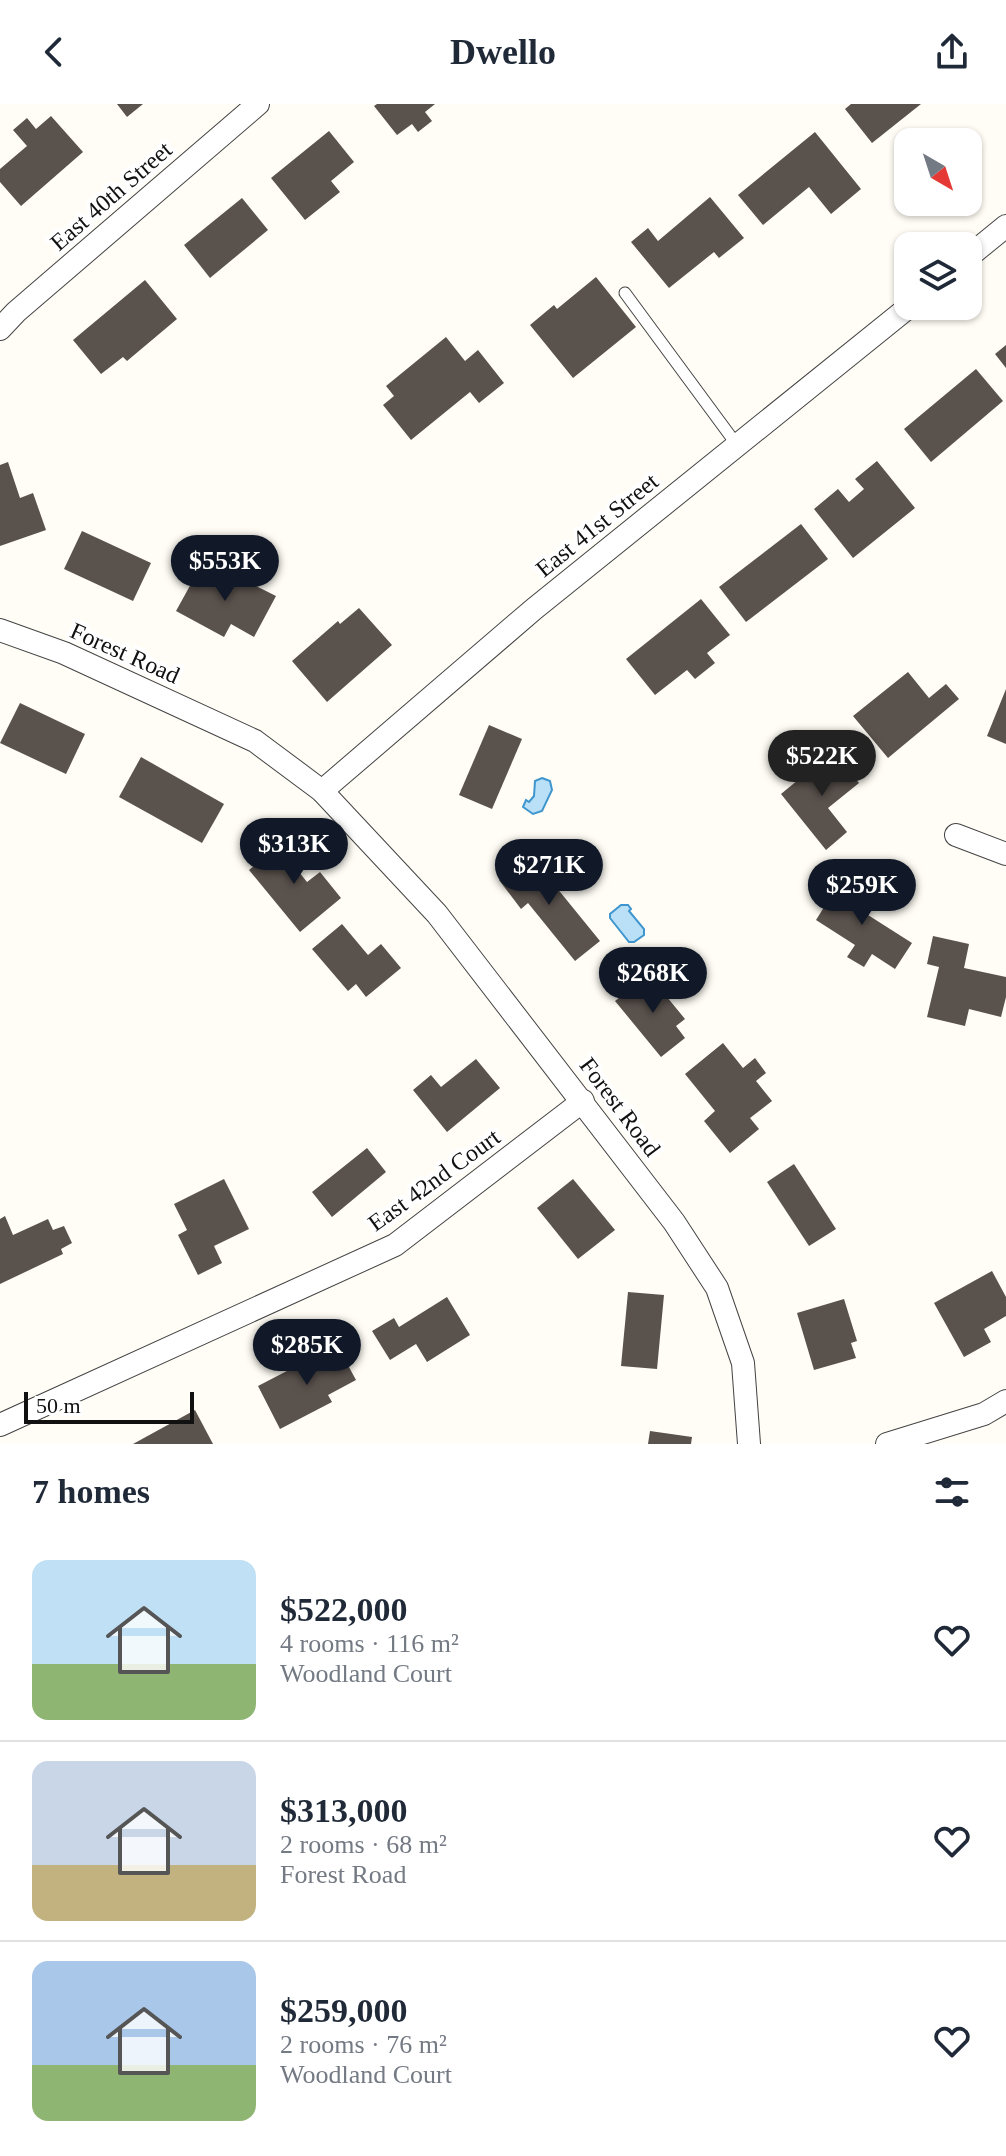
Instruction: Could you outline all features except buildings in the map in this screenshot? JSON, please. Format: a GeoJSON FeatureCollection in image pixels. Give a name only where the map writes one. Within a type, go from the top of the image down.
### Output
{"type":"FeatureCollection","features":[{"type":"Feature","properties":{"kind":"street","name":"East 40th Street"},"geometry":{"type":"LineString","coordinates":[[0,329],[258,104]]}},
{"type":"Feature","properties":{"kind":"street"},"geometry":{"type":"LineString","coordinates":[[982,246],[1006,226]]}},
{"type":"Feature","properties":{"kind":"street","name":"East 41st Street"},"geometry":{"type":"LineString","coordinates":[[322,791],[534,609],[894,319]]}},
{"type":"Feature","properties":{"kind":"street","name":"Forest Road"},"geometry":{"type":"LineString","coordinates":[[0,630],[64,653],[255,741],[322,791],[437,914],[674,1222],[717,1288],[743,1363],[749,1444]]}},
{"type":"Feature","properties":{"kind":"street"},"geometry":{"type":"LineString","coordinates":[[956,835],[1006,854]]}},
{"type":"Feature","properties":{"kind":"street","name":"East 42nd Court"},"geometry":{"type":"LineString","coordinates":[[0,1425],[395,1245],[583,1101]]}},
{"type":"Feature","properties":{"kind":"street"},"geometry":{"type":"LineString","coordinates":[[887,1444],[984,1414],[1006,1401]]}},
{"type":"Feature","properties":{"kind":"lane"},"geometry":{"type":"LineString","coordinates":[[625,293],[737,445]]}},
{"type":"Feature","properties":{"kind":"water"},"geometry":{"type":"Polygon","coordinates":[[[542,778],[550,781],[552,790],[542,811],[533,814],[523,807],[526,800],[529,802],[534,796],[535,781],[542,778]]]}},
{"type":"Feature","properties":{"kind":"water"},"geometry":{"type":"Polygon","coordinates":[[[621,905],[628,905],[629,911],[644,929],[644,935],[634,942],[629,942],[610,918],[610,914],[621,905]]]}}]}
